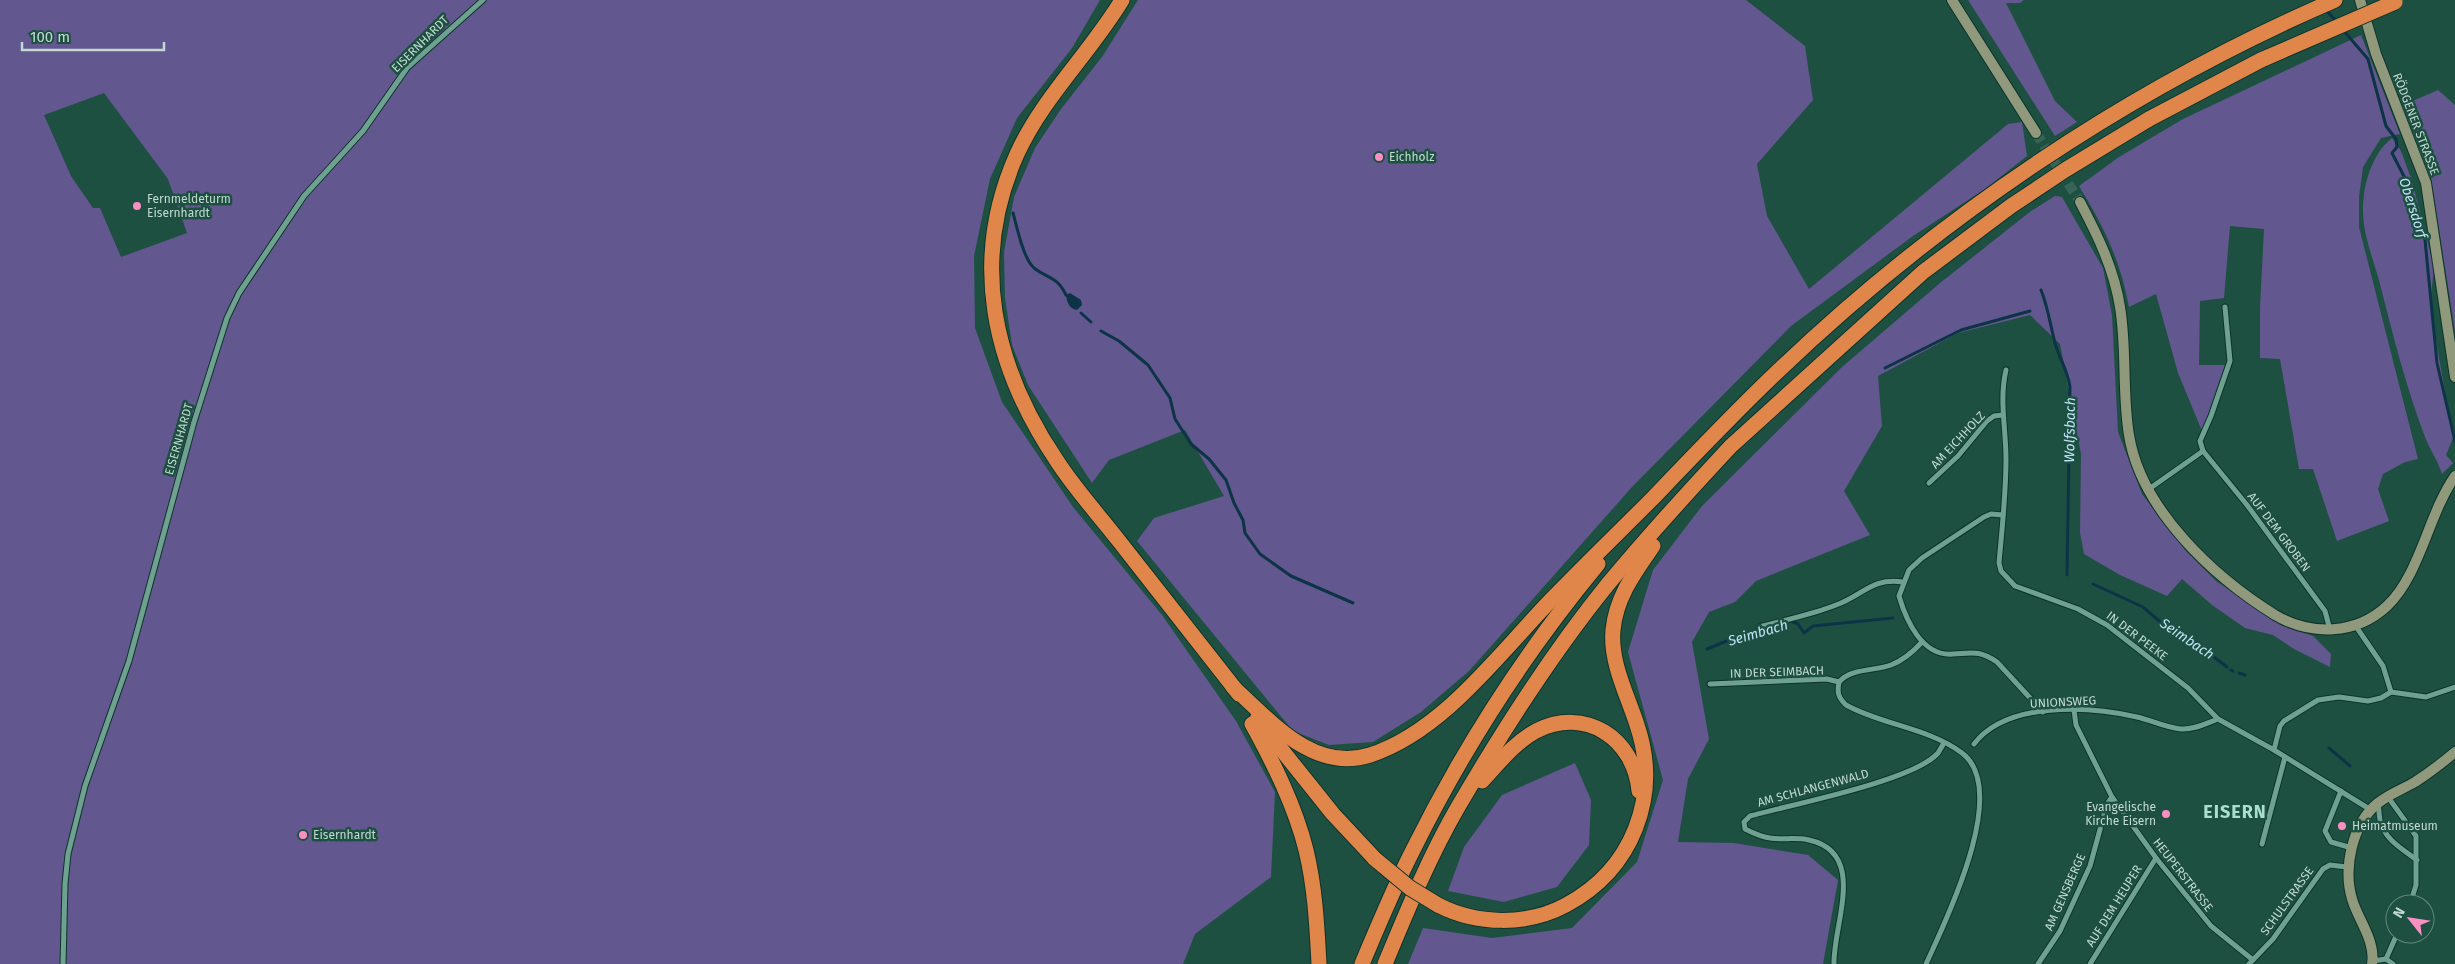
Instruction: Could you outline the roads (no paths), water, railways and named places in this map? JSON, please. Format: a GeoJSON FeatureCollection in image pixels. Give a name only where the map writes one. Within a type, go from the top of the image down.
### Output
{"type":"FeatureCollection","features":[{"type":"Feature","properties":{"kind":"highway"},"geometry":{"type":"LineString","coordinates":[[1122,0],[1094,43],[1045,107],[1018,153],[1002,194],[995,229],[991,282],[994,309],[1006,361],[1016,388],[1042,438],[1074,485],[1333,814],[1375,859],[1410,888],[1438,905],[1460,914],[1492,920],[1528,918],[1563,907],[1594,887],[1619,860],[1636,827],[1646,787],[1646,765],[1638,726],[1618,670],[1613,640],[1615,614],[1630,579],[1703,476]]}},
{"type":"Feature","properties":{"kind":"highway"},"geometry":{"type":"LineString","coordinates":[[1233,687],[1288,737],[1312,752],[1327,757],[1349,759],[1382,751],[1417,731],[1462,694],[1780,369],[1921,245],[1998,188],[2196,66],[2252,37],[2335,0]]}},
{"type":"Feature","properties":{"kind":"highway"},"geometry":{"type":"LineString","coordinates":[[1385,964],[1413,898],[1458,808],[1516,712],[1607,585],[1738,439],[1923,272],[2057,175],[2149,119],[2261,60],[2399,0]]}},
{"type":"Feature","properties":{"kind":"highway"},"geometry":{"type":"LineString","coordinates":[[1362,964],[1417,842],[1439,800],[1498,701],[1590,574],[1653,497]]}},
{"type":"Feature","properties":{"kind":"highway"},"geometry":{"type":"LineString","coordinates":[[1233,687],[1281,781],[1306,850],[1317,921],[1319,964]]}},
{"type":"Feature","properties":{"kind":"highway"},"geometry":{"type":"LineString","coordinates":[[1458,808],[1523,740],[1547,727],[1571,722],[1587,724],[1603,730],[1626,750],[1638,781],[1641,808]]}},
{"type":"Feature","properties":{"kind":"main road"},"geometry":{"type":"LineString","coordinates":[[1952,0],[2036,134]]}},
{"type":"Feature","properties":{"kind":"main road","name":"RÖDGENER STRASSE"},"geometry":{"type":"LineString","coordinates":[[2360,0],[2376,54],[2426,183],[2455,378]]}},
{"type":"Feature","properties":{"kind":"main road"},"geometry":{"type":"LineString","coordinates":[[2080,202],[2098,236],[2114,276],[2120,308],[2128,434],[2137,465],[2166,516],[2199,556],[2260,605],[2293,624],[2309,629],[2330,630],[2355,626],[2382,611],[2402,588],[2414,566],[2437,507],[2455,476]]}},
{"type":"Feature","properties":{"kind":"main road"},"geometry":{"type":"LineString","coordinates":[[2372,963],[2371,945],[2352,899],[2347,867],[2352,848],[2375,806],[2388,796],[2415,782],[2455,752]]}},
{"type":"Feature","properties":{"kind":"street","name":"EISERNHARDT"},"geometry":{"type":"LineString","coordinates":[[63,964],[65,884],[68,854],[86,786],[129,661],[194,422],[227,318],[239,293],[304,196],[363,131],[407,68],[482,0]]}},
{"type":"Feature","properties":{"kind":"street"},"geometry":{"type":"LineString","coordinates":[[2149,489],[2203,451],[2200,440],[2209,423],[2230,361],[2225,308]]}},
{"type":"Feature","properties":{"kind":"street","name":"IN DER PEEKE"},"geometry":{"type":"LineString","coordinates":[[2006,370],[2002,396],[2006,461],[1999,564],[2001,571],[2009,581],[2024,590],[2078,609],[2107,624],[2188,688],[2218,719],[2274,750],[2341,791],[2375,806]]}},
{"type":"Feature","properties":{"kind":"street","name":"AM EICHHOLZ"},"geometry":{"type":"LineString","coordinates":[[1929,484],[1958,456],[1987,421],[1994,416],[2003,415]]}},
{"type":"Feature","properties":{"kind":"street","name":"AUF DEM GROBEN"},"geometry":{"type":"LineString","coordinates":[[2203,451],[2248,505],[2325,611],[2330,630]]}},
{"type":"Feature","properties":{"kind":"street"},"geometry":{"type":"LineString","coordinates":[[2003,515],[1991,514],[1984,517],[1922,558],[1909,570],[1899,596],[1904,612],[1922,642],[1944,654],[1978,652],[1988,656],[1997,662],[2043,712]]}},
{"type":"Feature","properties":{"kind":"street"},"geometry":{"type":"LineString","coordinates":[[1758,628],[1837,605],[1877,583],[1892,580],[1903,582]]}},
{"type":"Feature","properties":{"kind":"street"},"geometry":{"type":"LineString","coordinates":[[2355,626],[2383,666],[2391,692]]}},
{"type":"Feature","properties":{"kind":"street","name":"IN DER SEIMBACH"},"geometry":{"type":"LineString","coordinates":[[1710,684],[1827,679],[1839,682],[1847,675],[1889,666],[1904,659],[1922,642]]}},
{"type":"Feature","properties":{"kind":"street"},"geometry":{"type":"LineString","coordinates":[[1839,682],[1839,698],[1854,709],[1944,743],[1962,752],[1974,766],[1978,786],[1979,812],[1966,873],[1926,964]]}},
{"type":"Feature","properties":{"kind":"street"},"geometry":{"type":"LineString","coordinates":[[2274,750],[2280,726],[2307,705],[2318,700],[2339,696],[2368,701],[2381,698],[2391,692],[2426,698],[2455,687]]}},
{"type":"Feature","properties":{"kind":"street","name":"HEUPERSTRASSE"},"geometry":{"type":"LineString","coordinates":[[2074,710],[2076,725],[2112,797],[2156,858],[2211,926],[2251,962]]}},
{"type":"Feature","properties":{"kind":"street","name":"UNIONSWEG"},"geometry":{"type":"LineString","coordinates":[[1974,744],[1978,738],[2001,723],[2021,714],[2101,710],[2182,729],[2218,719]]}},
{"type":"Feature","properties":{"kind":"street","name":"AM SCHLANGENWALD"},"geometry":{"type":"LineString","coordinates":[[1834,964],[1834,948],[1845,886],[1842,868],[1838,860],[1823,845],[1808,840],[1769,838],[1745,829],[1744,822],[1750,816],[1818,800],[1894,776],[1920,765],[1938,753],[1944,743]]}},
{"type":"Feature","properties":{"kind":"street"},"geometry":{"type":"LineString","coordinates":[[2262,844],[2285,757]]}},
{"type":"Feature","properties":{"kind":"street"},"geometry":{"type":"LineString","coordinates":[[2341,791],[2325,831],[2331,842],[2352,848]]}},
{"type":"Feature","properties":{"kind":"street"},"geometry":{"type":"LineString","coordinates":[[2388,796],[2416,836],[2416,886],[2413,894]]}},
{"type":"Feature","properties":{"kind":"street","name":"AM GENSBERGE"},"geometry":{"type":"LineString","coordinates":[[2038,964],[2060,931],[2090,866],[2107,804],[2112,797]]}},
{"type":"Feature","properties":{"kind":"street"},"geometry":{"type":"LineString","coordinates":[[2375,806],[2384,832],[2395,844],[2417,860]]}},
{"type":"Feature","properties":{"kind":"street","name":"AUF DEM HEUPER"},"geometry":{"type":"LineString","coordinates":[[2090,964],[2156,858]]}},
{"type":"Feature","properties":{"kind":"street","name":"SCHULSTRASSE"},"geometry":{"type":"LineString","coordinates":[[2251,962],[2272,939],[2317,875],[2330,865],[2347,867]]}},
{"type":"Feature","properties":{"kind":"street"},"geometry":{"type":"LineString","coordinates":[[2386,959],[2393,944]]}},
{"type":"Feature","properties":{"kind":"street"},"geometry":{"type":"LineString","coordinates":[[2372,963],[2386,959]]}},
{"type":"Feature","properties":{"kind":"street"},"geometry":{"type":"LineString","coordinates":[[2386,959],[2393,964]]}},
{"type":"Feature","properties":{"kind":"water"},"geometry":{"type":"Polygon","coordinates":[[[1070,293],[1081,300],[1082,305],[1077,310],[1070,307],[1068,303],[1066,295],[1070,293]]]}},
{"type":"Feature","properties":{"kind":"waterway","name":"Obersdorf"},"geometry":{"type":"LineString","coordinates":[[2325,9],[2338,23]]}},
{"type":"Feature","properties":{"kind":"waterway","name":"Obersdorf"},"geometry":{"type":"LineString","coordinates":[[2343,30],[2368,59],[2386,126],[2396,139],[2397,147],[2392,153],[2408,184],[2425,240],[2437,363],[2455,441]]}},
{"type":"Feature","properties":{"kind":"waterway"},"geometry":{"type":"LineString","coordinates":[[1013,213],[1021,242],[1030,263],[1039,272],[1056,281],[1066,295]]}},
{"type":"Feature","properties":{"kind":"waterway","name":"Wolfsbach"},"geometry":{"type":"LineString","coordinates":[[2041,290],[2055,343],[2070,387],[2067,575]]}},
{"type":"Feature","properties":{"kind":"waterway"},"geometry":{"type":"LineString","coordinates":[[1885,368],[1961,330],[2030,311]]}},
{"type":"Feature","properties":{"kind":"waterway"},"geometry":{"type":"LineString","coordinates":[[1081,313],[1091,322]]}},
{"type":"Feature","properties":{"kind":"waterway"},"geometry":{"type":"LineString","coordinates":[[1101,331],[1119,341],[1148,365],[1170,398],[1175,419],[1191,444],[1209,459],[1226,480],[1234,503],[1243,520],[1245,533],[1260,554],[1291,576],[1353,603]]}},
{"type":"Feature","properties":{"kind":"waterway","name":"Seimbach"},"geometry":{"type":"LineString","coordinates":[[2093,584],[2143,607],[2172,632],[2194,642],[2227,667]]}},
{"type":"Feature","properties":{"kind":"waterway","name":"Seimbach"},"geometry":{"type":"LineString","coordinates":[[1707,649],[1734,638],[1791,621],[1798,624],[1804,633],[1813,626],[1893,618]]}},
{"type":"Feature","properties":{"kind":"waterway","name":"Seimbach"},"geometry":{"type":"LineString","coordinates":[[2239,673],[2245,675]]}},
{"type":"Feature","properties":{"kind":"waterway","name":"Seimbach"},"geometry":{"type":"LineString","coordinates":[[2329,748],[2350,766]]}},
{"type":"Feature","properties":{"kind":"tunnel"},"geometry":{"type":"LineString","coordinates":[[2036,133],[2080,202]]}},
{"type":"Feature","properties":{"kind":"place","name":"Eichholz"},"geometry":{"type":"Point","coordinates":[1379,157]}},
{"type":"Feature","properties":{"kind":"place","name":"Fernmeldeturm Eisernhardt"},"geometry":{"type":"Point","coordinates":[137,206]}},
{"type":"Feature","properties":{"kind":"place","name":"Evangelische Kirche Eisern"},"geometry":{"type":"Point","coordinates":[2166,814]}},
{"type":"Feature","properties":{"kind":"place","name":"Heimatmuseum"},"geometry":{"type":"Point","coordinates":[2342,826]}},
{"type":"Feature","properties":{"kind":"place","name":"Eisernhardt"},"geometry":{"type":"Point","coordinates":[303,835]}},
{"type":"Feature","properties":{"kind":"district","name":"EISERN"},"geometry":{"type":"Point","coordinates":[2235,812]}}]}
